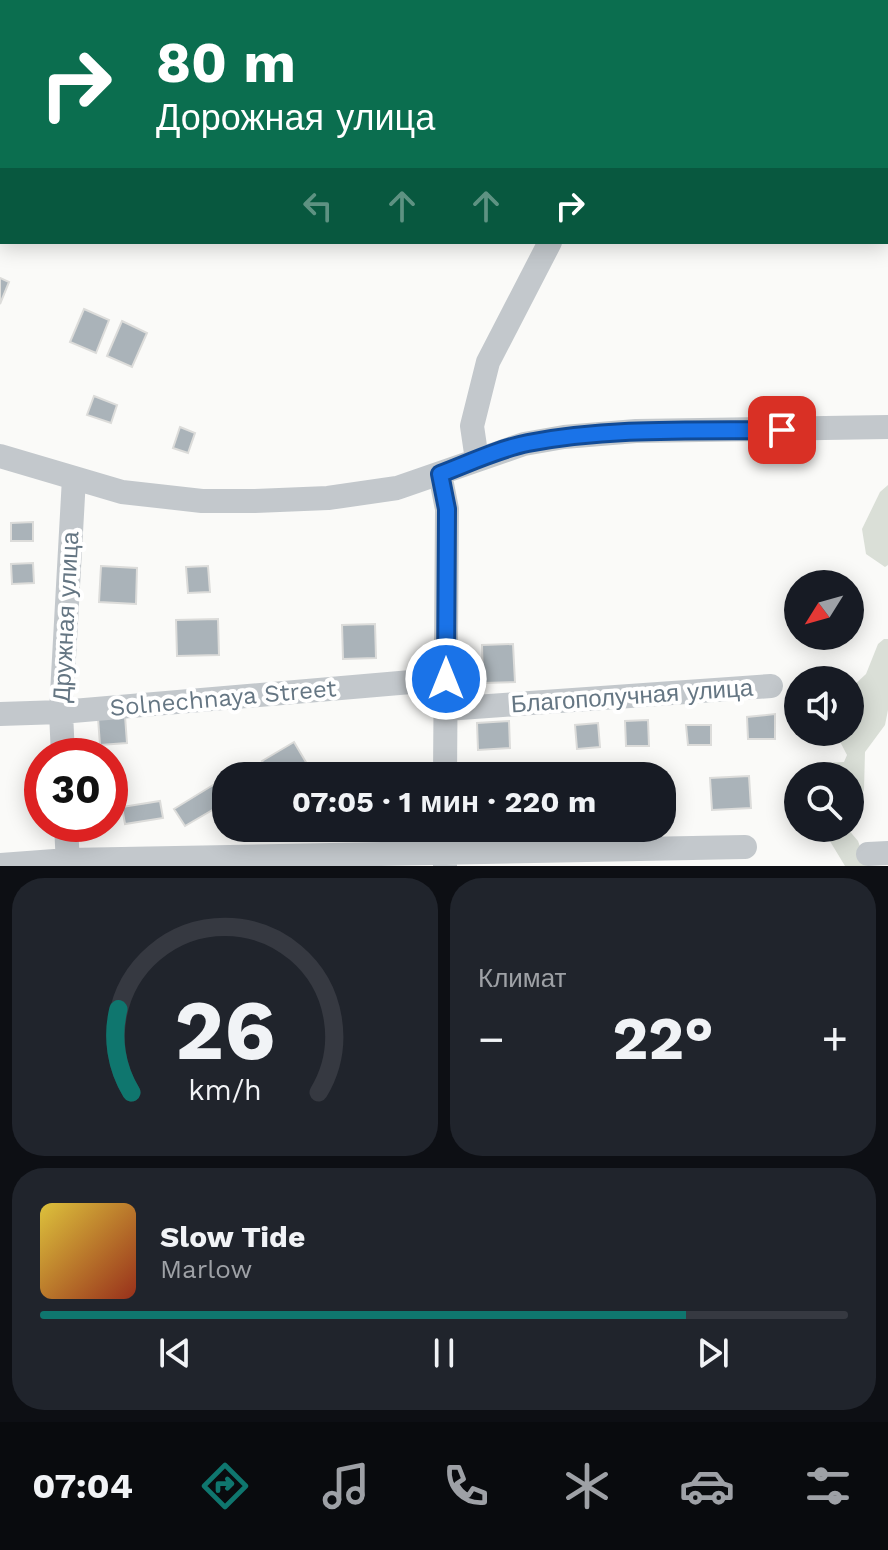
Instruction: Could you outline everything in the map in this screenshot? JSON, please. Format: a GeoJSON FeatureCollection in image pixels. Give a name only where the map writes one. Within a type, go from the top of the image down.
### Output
{"type":"FeatureCollection","features":[{"type":"Feature","properties":{"kind":"street"},"geometry":{"type":"LineString","coordinates":[[477,460],[472,426],[488,362],[549,244]]}},
{"type":"Feature","properties":{"kind":"street"},"geometry":{"type":"LineString","coordinates":[[0,456],[122,492],[202,501],[255,501],[328,498],[397,488],[524,444],[564,437],[636,431],[888,427]]}},
{"type":"Feature","properties":{"kind":"street"},"geometry":{"type":"LineString","coordinates":[[440,474],[447,509],[445,762]]}},
{"type":"Feature","properties":{"kind":"street","name":"Дружная улица"},"geometry":{"type":"LineString","coordinates":[[62,738],[74,478]]}},
{"type":"Feature","properties":{"kind":"street","name":"Solnechnaya Street"},"geometry":{"type":"LineString","coordinates":[[0,714],[61,712],[446,679]]}},
{"type":"Feature","properties":{"kind":"street","name":"Благополучная улица"},"geometry":{"type":"LineString","coordinates":[[446,709],[771,686]]}},
{"type":"Feature","properties":{"kind":"street"},"geometry":{"type":"LineString","coordinates":[[67,842],[68,863]]}},
{"type":"Feature","properties":{"kind":"street"},"geometry":{"type":"LineString","coordinates":[[0,865],[445,848],[745,847]]}},
{"type":"Feature","properties":{"kind":"shaded area"},"geometry":{"type":"Polygon","coordinates":[[[888,485],[888,565],[885,567],[866,554],[862,529],[880,492],[888,485]]]}},
{"type":"Feature","properties":{"kind":"shaded area"},"geometry":{"type":"Polygon","coordinates":[[[888,639],[888,710],[885,725],[865,752],[864,790],[864,762],[844,762],[847,755],[842,746],[864,746],[864,676],[878,644],[888,639]]]}},
{"type":"Feature","properties":{"kind":"shaded area"},"geometry":{"type":"Polygon","coordinates":[[[830,842],[858,842],[867,866],[845,866],[830,842]]]}},
{"type":"Feature","properties":{"kind":"building"},"geometry":{"type":"Polygon","coordinates":[[[0,278],[9,282],[0,304],[0,278]]]}},
{"type":"Feature","properties":{"kind":"building"},"geometry":{"type":"Polygon","coordinates":[[[84,309],[109,320],[96,353],[70,342],[84,309]]]}},
{"type":"Feature","properties":{"kind":"building"},"geometry":{"type":"Polygon","coordinates":[[[122,321],[147,333],[132,367],[107,356],[122,321]]]}},
{"type":"Feature","properties":{"kind":"building"},"geometry":{"type":"Polygon","coordinates":[[[94,396],[117,405],[111,423],[87,415],[94,396]]]}},
{"type":"Feature","properties":{"kind":"building"},"geometry":{"type":"Polygon","coordinates":[[[180,427],[195,433],[188,453],[173,448],[180,427]]]}},
{"type":"Feature","properties":{"kind":"building"},"geometry":{"type":"Polygon","coordinates":[[[33,522],[33,541],[11,541],[11,523],[33,522]]]}},
{"type":"Feature","properties":{"kind":"building"},"geometry":{"type":"Polygon","coordinates":[[[33,563],[34,583],[12,584],[11,564],[33,563]]]}},
{"type":"Feature","properties":{"kind":"building"},"geometry":{"type":"Polygon","coordinates":[[[101,566],[137,568],[136,604],[99,602],[101,566]]]}},
{"type":"Feature","properties":{"kind":"building"},"geometry":{"type":"Polygon","coordinates":[[[208,566],[210,592],[188,593],[186,567],[208,566]]]}},
{"type":"Feature","properties":{"kind":"building"},"geometry":{"type":"Polygon","coordinates":[[[218,619],[219,655],[177,656],[176,620],[218,619]]]}},
{"type":"Feature","properties":{"kind":"building"},"geometry":{"type":"Polygon","coordinates":[[[375,624],[376,658],[343,659],[342,625],[375,624]]]}},
{"type":"Feature","properties":{"kind":"building"},"geometry":{"type":"Polygon","coordinates":[[[513,644],[515,682],[483,683],[482,645],[513,644]]]}},
{"type":"Feature","properties":{"kind":"building"},"geometry":{"type":"Polygon","coordinates":[[[775,714],[775,739],[748,739],[747,717],[775,714]]]}},
{"type":"Feature","properties":{"kind":"building"},"geometry":{"type":"Polygon","coordinates":[[[125,716],[127,738],[99,738],[98,718],[125,716]]]}},
{"type":"Feature","properties":{"kind":"building"},"geometry":{"type":"Polygon","coordinates":[[[648,720],[649,746],[626,746],[625,721],[648,720]]]}},
{"type":"Feature","properties":{"kind":"building"},"geometry":{"type":"Polygon","coordinates":[[[509,721],[510,748],[478,750],[477,723],[509,721]]]}},
{"type":"Feature","properties":{"kind":"building"},"geometry":{"type":"Polygon","coordinates":[[[598,723],[600,747],[577,749],[575,725],[598,723]]]}},
{"type":"Feature","properties":{"kind":"building"},"geometry":{"type":"Polygon","coordinates":[[[686,725],[711,725],[711,745],[688,745],[686,725]]]}},
{"type":"Feature","properties":{"kind":"building"},"geometry":{"type":"Polygon","coordinates":[[[294,742],[306,762],[263,762],[294,742]]]}},
{"type":"Feature","properties":{"kind":"building"},"geometry":{"type":"Polygon","coordinates":[[[749,776],[751,808],[712,810],[710,778],[749,776]]]}},
{"type":"Feature","properties":{"kind":"building"},"geometry":{"type":"Polygon","coordinates":[[[212,786],[212,810],[185,826],[174,809],[212,786]]]}},
{"type":"Feature","properties":{"kind":"building"},"geometry":{"type":"Polygon","coordinates":[[[160,801],[163,818],[128,824],[128,806],[160,801]]]}},
{"type":"Feature","properties":{"kind":"route"},"geometry":{"type":"LineString","coordinates":[[446,679],[447,509],[440,474],[524,444],[564,437],[636,431],[782,430]]}}]}
